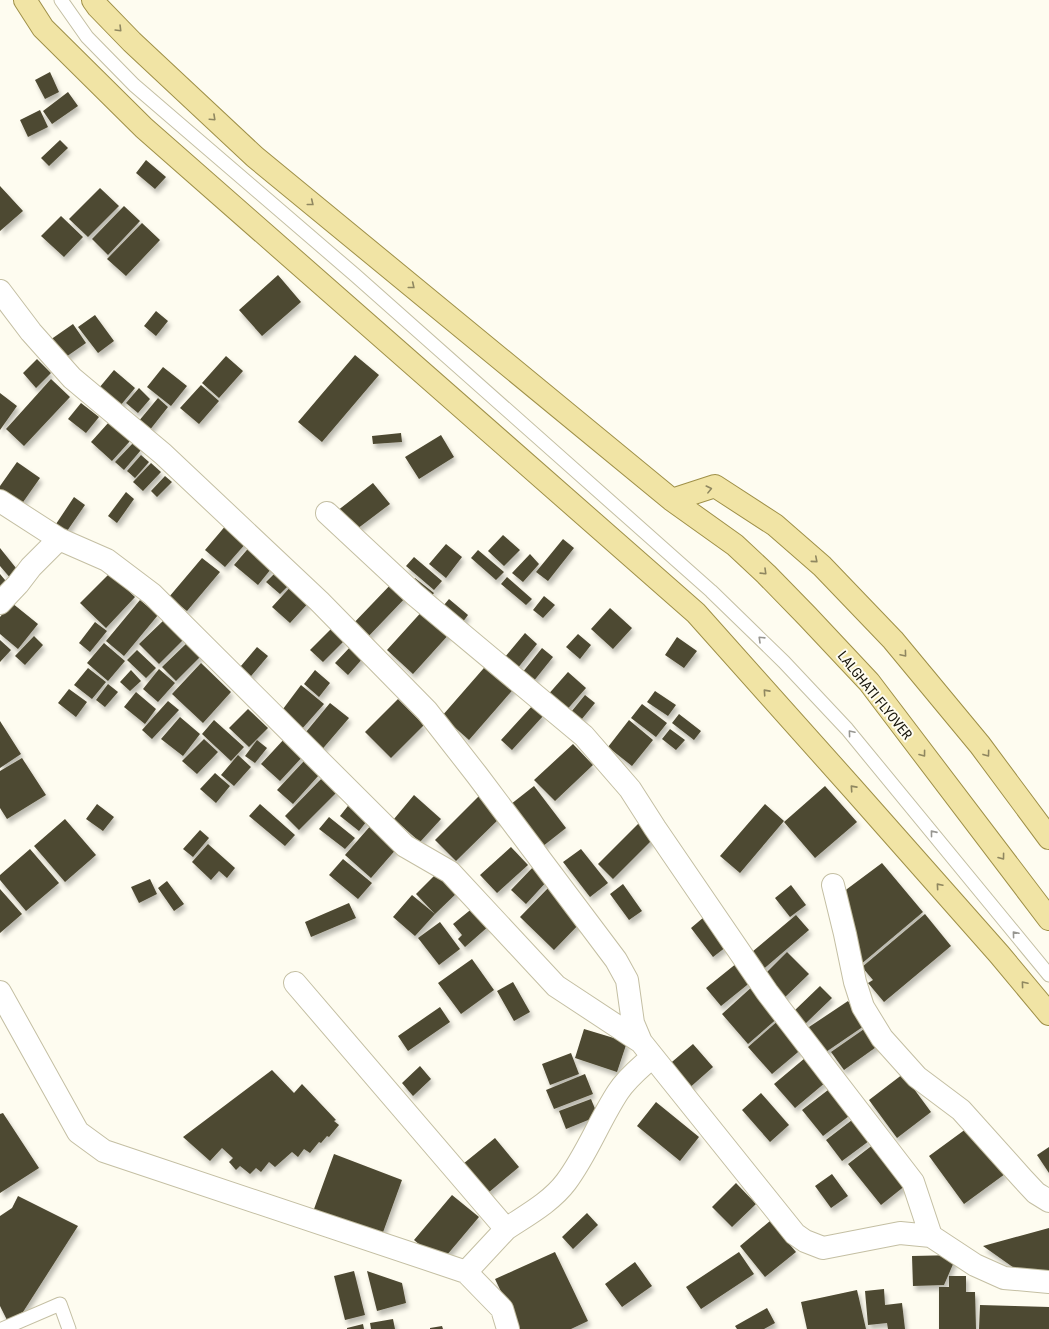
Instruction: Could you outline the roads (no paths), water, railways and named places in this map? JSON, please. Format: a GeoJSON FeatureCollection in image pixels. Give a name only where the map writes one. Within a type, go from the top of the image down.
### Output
{"type":"FeatureCollection","features":[{"type":"Feature","properties":{"kind":"main road"},"geometry":{"type":"LineString","coordinates":[[25,0],[43,28],[144,128],[696,613],[942,889],[1049,1014]]}},
{"type":"Feature","properties":{"kind":"main road","name":"LALGHATI FLYOVER"},"geometry":{"type":"LineString","coordinates":[[93,0],[132,42],[255,157],[672,500],[736,546],[766,574],[869,682],[1049,919]]}},
{"type":"Feature","properties":{"kind":"main road"},"geometry":{"type":"LineString","coordinates":[[672,500],[715,486],[775,525],[822,566],[893,640],[971,733],[1049,838]]}},
{"type":"Feature","properties":{"kind":"street"},"geometry":{"type":"LineString","coordinates":[[0,292],[31,332],[72,378],[175,465],[319,601],[427,711],[477,774],[616,960],[627,980],[633,1023],[647,1050],[795,1234],[806,1242],[823,1248],[900,1233],[931,1236],[975,1265],[1004,1278],[1049,1282]]}},
{"type":"Feature","properties":{"kind":"street"},"geometry":{"type":"LineString","coordinates":[[0,501],[59,539],[107,560],[152,594],[405,846],[450,872],[556,986],[647,1050]]}},
{"type":"Feature","properties":{"kind":"street"},"geometry":{"type":"LineString","coordinates":[[327,513],[415,595],[584,736],[630,788],[655,828],[767,992],[913,1182],[931,1236]]}},
{"type":"Feature","properties":{"kind":"street"},"geometry":{"type":"LineString","coordinates":[[0,603],[18,584],[31,567],[59,539]]}},
{"type":"Feature","properties":{"kind":"street"},"geometry":{"type":"LineString","coordinates":[[833,885],[855,982],[863,1007],[882,1038],[917,1077],[961,1110],[1036,1193],[1049,1201]]}},
{"type":"Feature","properties":{"kind":"street"},"geometry":{"type":"LineString","coordinates":[[295,983],[506,1229]]}},
{"type":"Feature","properties":{"kind":"street"},"geometry":{"type":"LineString","coordinates":[[0,992],[78,1132],[104,1150],[466,1272],[502,1309],[508,1329]]}},
{"type":"Feature","properties":{"kind":"street"},"geometry":{"type":"LineString","coordinates":[[466,1272],[506,1229],[535,1210],[565,1183],[581,1160],[618,1092],[632,1074],[647,1050]]}},
{"type":"Feature","properties":{"kind":"lane"},"geometry":{"type":"LineString","coordinates":[[61,0],[87,37],[134,85],[355,275],[711,591],[784,662],[847,729],[1049,975]]}},
{"type":"Feature","properties":{"kind":"lane"},"geometry":{"type":"LineString","coordinates":[[2,1329],[60,1304],[69,1329]]}}]}
